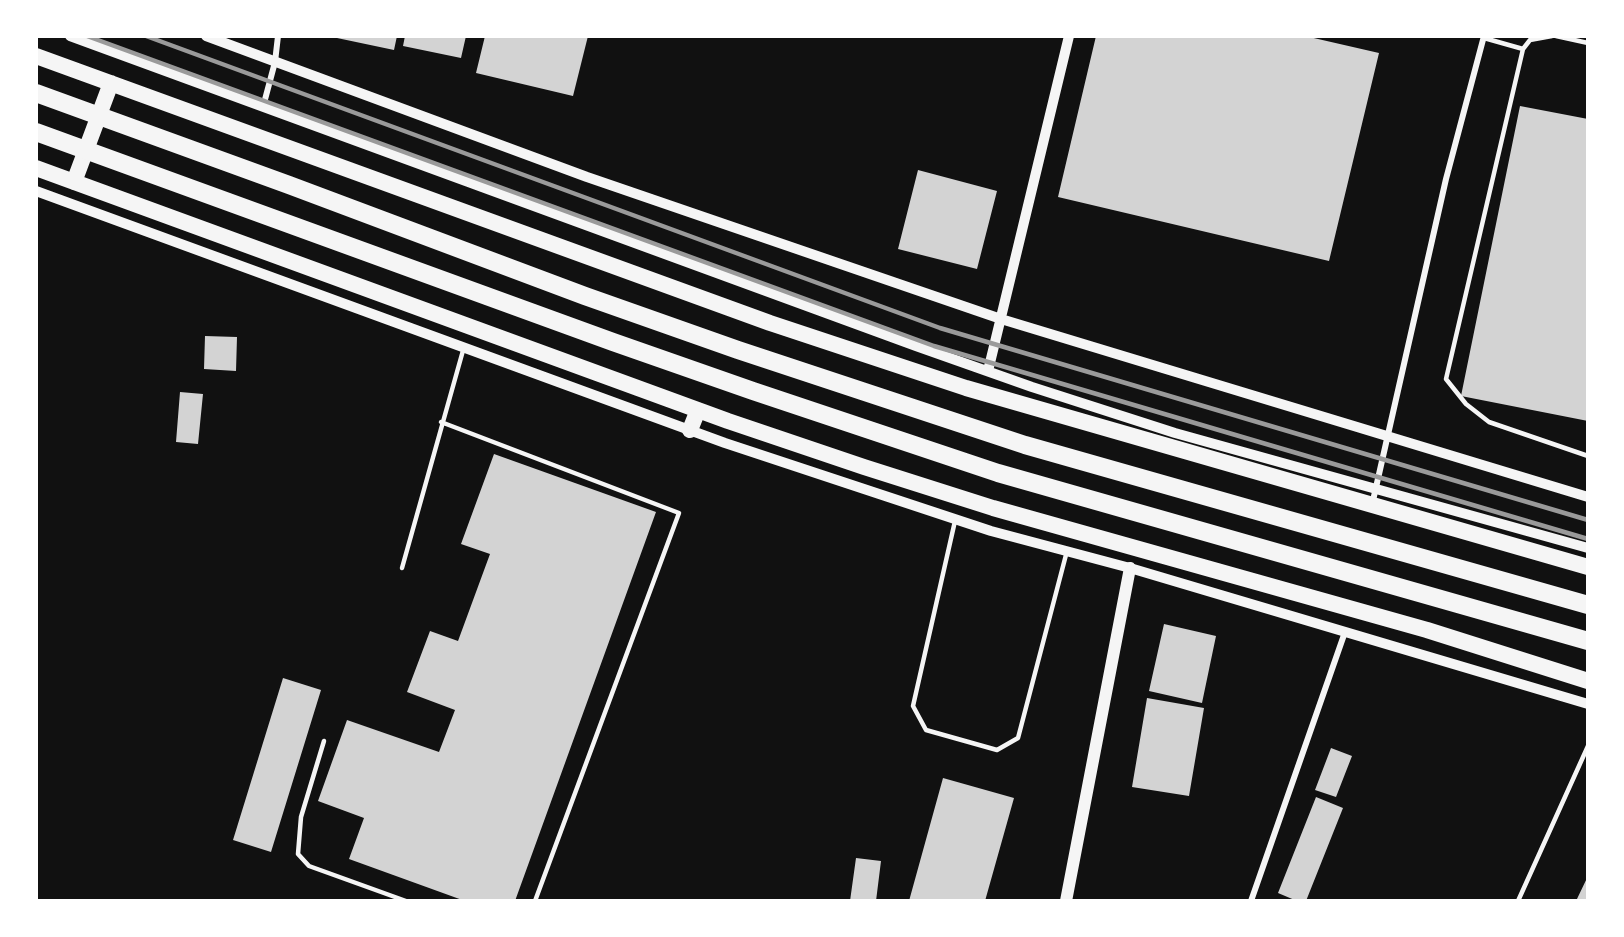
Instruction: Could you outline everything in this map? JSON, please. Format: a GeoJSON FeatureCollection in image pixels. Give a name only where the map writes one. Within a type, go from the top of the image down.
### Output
{"type":"FeatureCollection","features":[{"type":"Feature","properties":{"kind":"highway"},"geometry":{"type":"LineString","coordinates":[[36,56],[792,330],[966,388],[1588,567]]}},
{"type":"Feature","properties":{"kind":"highway"},"geometry":{"type":"LineString","coordinates":[[74,182],[111,83]]}},
{"type":"Feature","properties":{"kind":"highway"},"geometry":{"type":"LineString","coordinates":[[36,93],[607,304],[1025,445],[1588,605]]}},
{"type":"Feature","properties":{"kind":"highway"},"geometry":{"type":"LineString","coordinates":[[36,132],[634,350],[998,473],[1588,641]]}},
{"type":"Feature","properties":{"kind":"highway"},"geometry":{"type":"LineString","coordinates":[[36,168],[698,410],[864,467],[993,508],[1427,630],[1588,681]]}},
{"type":"Feature","properties":{"kind":"highway"},"geometry":{"type":"LineString","coordinates":[[690,430],[698,410]]}},
{"type":"Feature","properties":{"kind":"main road"},"geometry":{"type":"LineString","coordinates":[[1066,901],[1130,568]]}},
{"type":"Feature","properties":{"kind":"street"},"geometry":{"type":"LineString","coordinates":[[70,36],[988,371],[1175,433],[1588,548]]}},
{"type":"Feature","properties":{"kind":"street"},"geometry":{"type":"LineString","coordinates":[[206,36],[587,177],[1001,319],[1588,497]]}},
{"type":"Feature","properties":{"kind":"street"},"geometry":{"type":"LineString","coordinates":[[263,107],[278,36]]}},
{"type":"Feature","properties":{"kind":"street"},"geometry":{"type":"LineString","coordinates":[[988,371],[1069,36]]}},
{"type":"Feature","properties":{"kind":"street"},"geometry":{"type":"LineString","coordinates":[[1372,506],[1446,178],[1484,37]]}},
{"type":"Feature","properties":{"kind":"street"},"geometry":{"type":"LineString","coordinates":[[36,191],[690,430],[991,531],[1130,568],[1588,704]]}},
{"type":"Feature","properties":{"kind":"street"},"geometry":{"type":"LineString","coordinates":[[1251,901],[1345,632]]}},
{"type":"Feature","properties":{"kind":"lane"},"geometry":{"type":"LineString","coordinates":[[1588,43],[1554,36],[1530,40],[1523,49],[1446,379],[1466,404],[1489,422],[1588,456]]}},
{"type":"Feature","properties":{"kind":"lane"},"geometry":{"type":"LineString","coordinates":[[1484,37],[1523,49]]}},
{"type":"Feature","properties":{"kind":"lane"},"geometry":{"type":"LineString","coordinates":[[402,568],[441,422],[464,347]]}},
{"type":"Feature","properties":{"kind":"lane"},"geometry":{"type":"LineString","coordinates":[[441,422],[679,513],[535,901]]}},
{"type":"Feature","properties":{"kind":"lane"},"geometry":{"type":"LineString","coordinates":[[956,519],[913,706],[927,730],[996,750],[1018,738],[1066,551]]}},
{"type":"Feature","properties":{"kind":"lane"},"geometry":{"type":"LineString","coordinates":[[324,741],[301,817],[298,854],[309,867],[406,901]]}},
{"type":"Feature","properties":{"kind":"lane"},"geometry":{"type":"LineString","coordinates":[[1518,901],[1588,746]]}},
{"type":"Feature","properties":{"kind":"building"},"geometry":{"type":"Polygon","coordinates":[[[337,36],[397,36],[394,50],[337,38],[337,36]]]}},
{"type":"Feature","properties":{"kind":"building"},"geometry":{"type":"Polygon","coordinates":[[[405,36],[466,36],[461,58],[403,46],[405,36]]]}},
{"type":"Feature","properties":{"kind":"building"},"geometry":{"type":"Polygon","coordinates":[[[485,36],[588,36],[573,96],[476,73],[485,36]]]}},
{"type":"Feature","properties":{"kind":"building"},"geometry":{"type":"Polygon","coordinates":[[[1096,36],[1305,36],[1379,53],[1329,261],[1058,197],[1096,36]]]}},
{"type":"Feature","properties":{"kind":"building"},"geometry":{"type":"Polygon","coordinates":[[[1520,106],[1588,119],[1588,421],[1461,396],[1520,106]]]}},
{"type":"Feature","properties":{"kind":"building"},"geometry":{"type":"Polygon","coordinates":[[[918,170],[997,191],[977,269],[898,249],[918,170]]]}},
{"type":"Feature","properties":{"kind":"building"},"geometry":{"type":"Polygon","coordinates":[[[205,336],[237,337],[236,371],[204,369],[205,336]]]}},
{"type":"Feature","properties":{"kind":"building"},"geometry":{"type":"Polygon","coordinates":[[[180,392],[203,394],[198,444],[176,442],[180,392]]]}},
{"type":"Feature","properties":{"kind":"building"},"geometry":{"type":"Polygon","coordinates":[[[494,454],[656,512],[515,901],[465,901],[349,859],[364,818],[318,801],[347,720],[439,752],[455,710],[407,692],[430,631],[458,641],[490,554],[461,544],[494,454]]]}},
{"type":"Feature","properties":{"kind":"building"},"geometry":{"type":"Polygon","coordinates":[[[1164,624],[1216,636],[1202,703],[1149,691],[1164,624]]]}},
{"type":"Feature","properties":{"kind":"building"},"geometry":{"type":"Polygon","coordinates":[[[283,678],[321,690],[271,852],[233,840],[283,678]]]}},
{"type":"Feature","properties":{"kind":"building"},"geometry":{"type":"Polygon","coordinates":[[[1147,698],[1204,708],[1189,796],[1132,787],[1147,698]]]}},
{"type":"Feature","properties":{"kind":"building"},"geometry":{"type":"Polygon","coordinates":[[[1331,748],[1352,756],[1336,797],[1315,790],[1331,748]]]}},
{"type":"Feature","properties":{"kind":"building"},"geometry":{"type":"Polygon","coordinates":[[[943,778],[1014,798],[985,901],[909,901],[943,778]]]}},
{"type":"Feature","properties":{"kind":"building"},"geometry":{"type":"Polygon","coordinates":[[[1316,797],[1343,808],[1306,901],[1297,901],[1278,893],[1316,797]]]}},
{"type":"Feature","properties":{"kind":"building"},"geometry":{"type":"Polygon","coordinates":[[[856,858],[881,861],[876,901],[850,901],[856,858]]]}},
{"type":"Feature","properties":{"kind":"building"},"geometry":{"type":"Polygon","coordinates":[[[1588,876],[1588,901],[1576,901],[1588,876]]]}},
{"type":"Feature","properties":{"kind":"railway"},"geometry":{"type":"LineString","coordinates":[[87,36],[934,346],[1588,539]]}},
{"type":"Feature","properties":{"kind":"railway"},"geometry":{"type":"LineString","coordinates":[[146,36],[940,328],[1588,520]]}}]}
